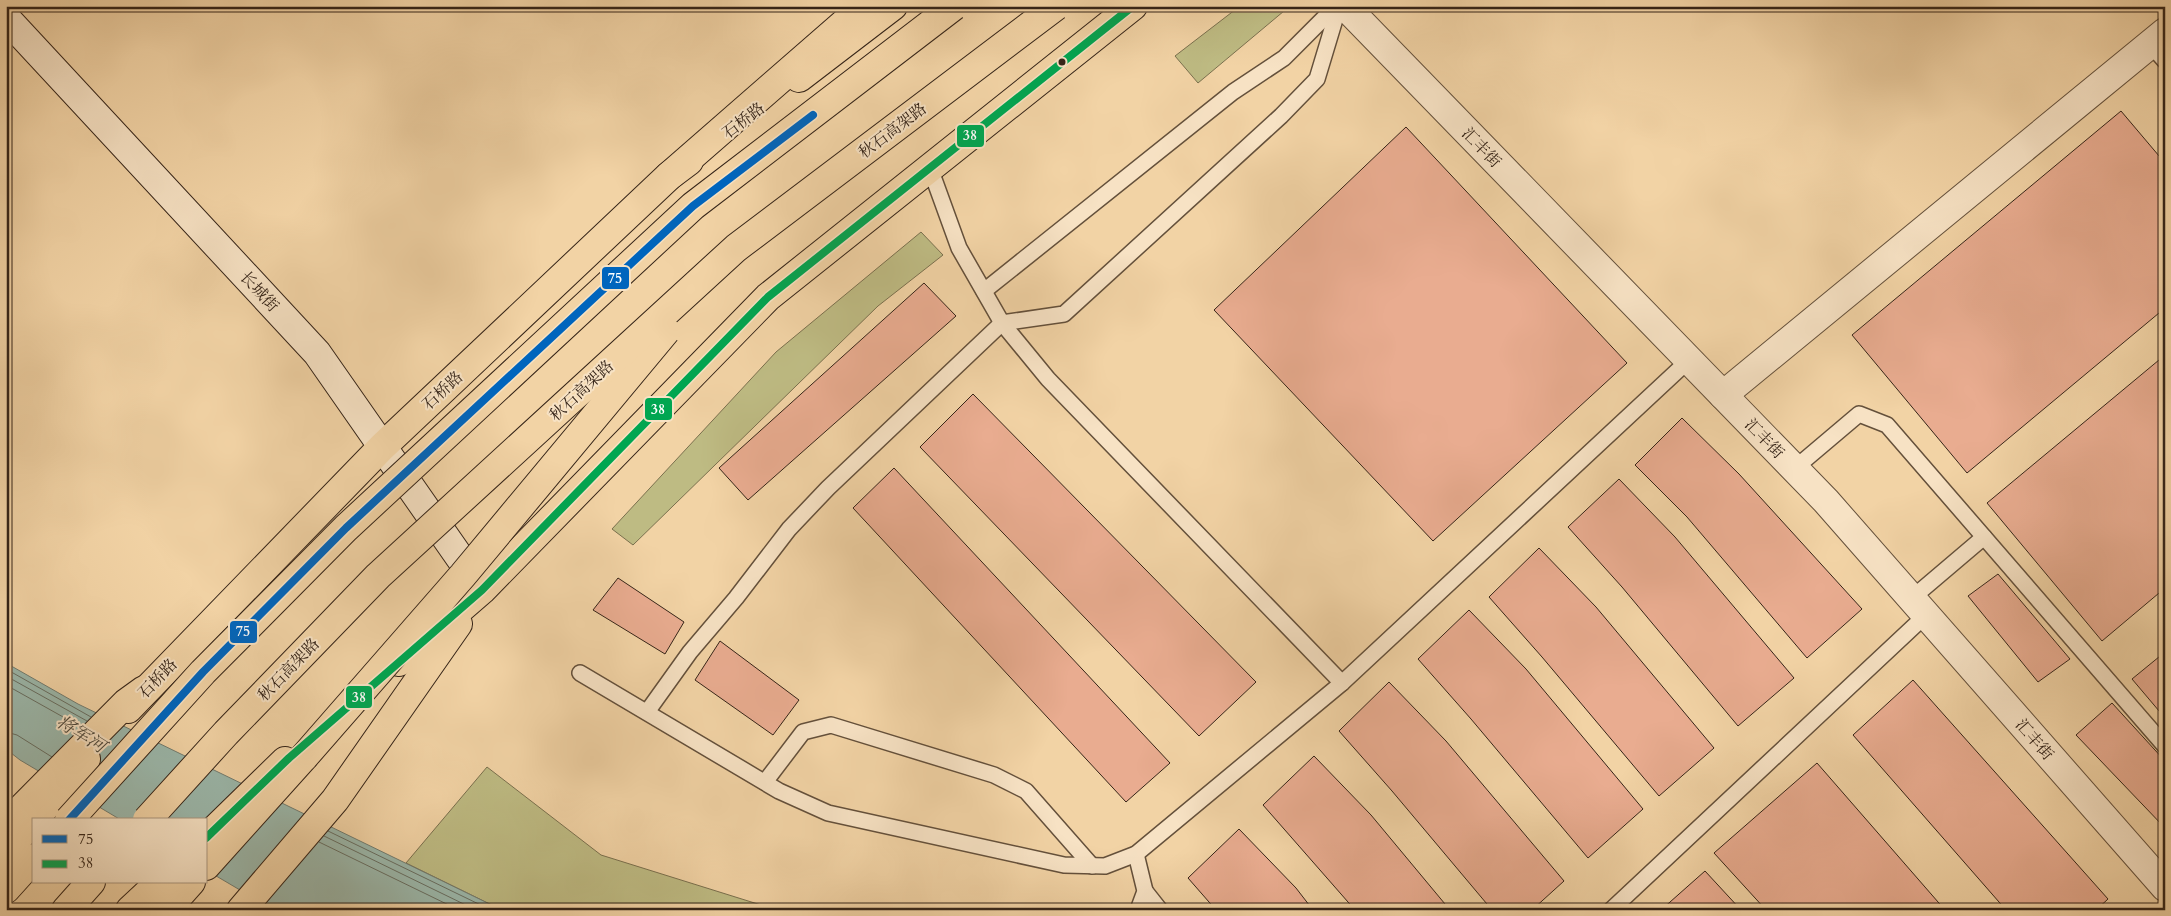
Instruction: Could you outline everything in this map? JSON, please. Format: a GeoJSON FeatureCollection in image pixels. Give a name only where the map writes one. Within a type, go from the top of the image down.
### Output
{"type":"FeatureCollection","features":[{"type":"Feature","properties":{"kind":"main road"},"geometry":{"type":"LineString","coordinates":[[669,176],[864,6]]}},
{"type":"Feature","properties":{"kind":"main road","name":"石桥路"},"geometry":{"type":"LineString","coordinates":[[34,813],[134,700],[382,447],[669,176],[893,6]]}},
{"type":"Feature","properties":{"kind":"main road"},"geometry":{"type":"LineString","coordinates":[[71,818],[203,672],[346,528],[693,206],[954,6]]}},
{"type":"Feature","properties":{"kind":"main road","name":"秋石高架路"},"geometry":{"type":"LineString","coordinates":[[149,818],[226,733],[378,576],[736,248],[1056,6]]}},
{"type":"Feature","properties":{"kind":"main road"},"geometry":{"type":"LineString","coordinates":[[208,836],[289,758],[482,590],[768,297],[1133,6]]}},
{"type":"Feature","properties":{"kind":"main road"},"geometry":{"type":"LineString","coordinates":[[208,864],[463,575],[736,248]]}},
{"type":"Feature","properties":{"kind":"main road"},"geometry":{"type":"LineString","coordinates":[[243,907],[335,800],[482,590]]}},
{"type":"Feature","properties":{"kind":"main road"},"geometry":{"type":"LineString","coordinates":[[6,824],[34,813]]}},
{"type":"Feature","properties":{"kind":"main road"},"geometry":{"type":"LineString","coordinates":[[6,851],[34,813]]}},
{"type":"Feature","properties":{"kind":"main road"},"geometry":{"type":"LineString","coordinates":[[6,889],[32,860]]}},
{"type":"Feature","properties":{"kind":"main road"},"geometry":{"type":"LineString","coordinates":[[66,910],[89,884]]}},
{"type":"Feature","properties":{"kind":"main road"},"geometry":{"type":"LineString","coordinates":[[130,910],[158,884]]}},
{"type":"Feature","properties":{"kind":"main road"},"geometry":{"type":"LineString","coordinates":[[166,910],[189,884]]}},
{"type":"Feature","properties":{"kind":"street","name":"汇丰街"},"geometry":{"type":"LineString","coordinates":[[1345,6],[1826,501],[2165,887]]}},
{"type":"Feature","properties":{"kind":"street","name":"长城街"},"geometry":{"type":"LineString","coordinates":[[6,18],[317,353],[482,590]]}},
{"type":"Feature","properties":{"kind":"street"},"geometry":{"type":"LineString","coordinates":[[1723,395],[2160,46]]}},
{"type":"Feature","properties":{"kind":"lane"},"geometry":{"type":"LineString","coordinates":[[984,291],[1233,92],[1284,58],[1337,6]]}},
{"type":"Feature","properties":{"kind":"lane"},"geometry":{"type":"LineString","coordinates":[[647,712],[690,652],[736,598],[789,529],[828,488],[1002,323],[1064,314],[1281,116],[1318,79],[1337,6]]}},
{"type":"Feature","properties":{"kind":"lane"},"geometry":{"type":"LineString","coordinates":[[930,168],[960,248],[1002,323],[1048,379],[1342,683]]}},
{"type":"Feature","properties":{"kind":"lane"},"geometry":{"type":"LineString","coordinates":[[580,673],[765,782],[828,813],[1064,865],[1105,866],[1136,854],[1342,683],[1689,360]]}},
{"type":"Feature","properties":{"kind":"lane"},"geometry":{"type":"LineString","coordinates":[[1794,469],[1858,414],[1887,425],[2165,746]]}},
{"type":"Feature","properties":{"kind":"lane"},"geometry":{"type":"LineString","coordinates":[[1611,910],[1919,607],[1984,537]]}},
{"type":"Feature","properties":{"kind":"lane"},"geometry":{"type":"LineString","coordinates":[[765,782],[803,732],[831,725],[994,774],[1026,792],[1092,866]]}},
{"type":"Feature","properties":{"kind":"lane"},"geometry":{"type":"LineString","coordinates":[[1136,854],[1145,891],[1160,910]]}},
{"type":"Feature","properties":{"kind":"lane"},"geometry":{"type":"LineString","coordinates":[[1138,910],[1145,891]]}},
{"type":"Feature","properties":{"kind":"shaded area"},"geometry":{"type":"Polygon","coordinates":[[[1240,6],[1279,6],[1284,11],[1198,83],[1175,56],[1240,6]]]}},
{"type":"Feature","properties":{"kind":"shaded area"},"geometry":{"type":"Polygon","coordinates":[[[921,232],[943,255],[878,306],[633,545],[612,529],[776,352],[921,232]]]}},
{"type":"Feature","properties":{"kind":"shaded area"},"geometry":{"type":"Polygon","coordinates":[[[487,767],[601,855],[777,910],[502,910],[406,863],[487,767]]]}},
{"type":"Feature","properties":{"kind":"water","name":"将军河"},"geometry":{"type":"Polygon","coordinates":[[[6,663],[78,704],[502,910],[274,910],[208,871],[208,818],[118,818],[20,760],[6,749],[6,663]]]}},
{"type":"Feature","properties":{"kind":"building"},"geometry":{"type":"Polygon","coordinates":[[[2121,111],[2165,163],[2165,308],[1967,473],[1852,335],[2121,111]]]}},
{"type":"Feature","properties":{"kind":"building"},"geometry":{"type":"Polygon","coordinates":[[[1406,127],[1627,363],[1433,541],[1214,310],[1406,127]]]}},
{"type":"Feature","properties":{"kind":"building"},"geometry":{"type":"Polygon","coordinates":[[[924,283],[956,316],[748,500],[719,468],[924,283]]]}},
{"type":"Feature","properties":{"kind":"building"},"geometry":{"type":"Polygon","coordinates":[[[2165,355],[2165,588],[2102,641],[1987,503],[2165,355]]]}},
{"type":"Feature","properties":{"kind":"building"},"geometry":{"type":"Polygon","coordinates":[[[973,394],[1256,682],[1199,736],[920,447],[973,394]]]}},
{"type":"Feature","properties":{"kind":"building"},"geometry":{"type":"Polygon","coordinates":[[[1682,418],[1739,474],[1862,609],[1807,658],[1687,517],[1635,465],[1682,418]]]}},
{"type":"Feature","properties":{"kind":"building"},"geometry":{"type":"Polygon","coordinates":[[[894,468],[1170,763],[1126,802],[853,508],[894,468]]]}},
{"type":"Feature","properties":{"kind":"building"},"geometry":{"type":"Polygon","coordinates":[[[1619,479],[1675,537],[1794,678],[1738,726],[1622,587],[1568,527],[1619,479]]]}},
{"type":"Feature","properties":{"kind":"building"},"geometry":{"type":"Polygon","coordinates":[[[1539,548],[1596,607],[1714,748],[1659,796],[1489,597],[1539,548]]]}},
{"type":"Feature","properties":{"kind":"building"},"geometry":{"type":"Polygon","coordinates":[[[1998,574],[2070,659],[2038,682],[1968,596],[1998,574]]]}},
{"type":"Feature","properties":{"kind":"building"},"geometry":{"type":"Polygon","coordinates":[[[618,578],[684,622],[665,654],[593,610],[618,578]]]}},
{"type":"Feature","properties":{"kind":"building"},"geometry":{"type":"Polygon","coordinates":[[[1469,610],[1526,669],[1643,809],[1588,858],[1418,659],[1469,610]]]}},
{"type":"Feature","properties":{"kind":"building"},"geometry":{"type":"Polygon","coordinates":[[[720,641],[799,700],[773,735],[695,680],[720,641]]]}},
{"type":"Feature","properties":{"kind":"building"},"geometry":{"type":"Polygon","coordinates":[[[2165,652],[2165,718],[2132,679],[2165,652]]]}},
{"type":"Feature","properties":{"kind":"building"},"geometry":{"type":"Polygon","coordinates":[[[1913,680],[2108,899],[2096,910],[2006,910],[1853,735],[1913,680]]]}},
{"type":"Feature","properties":{"kind":"building"},"geometry":{"type":"Polygon","coordinates":[[[1389,682],[1446,741],[1564,881],[1532,910],[1492,910],[1339,731],[1389,682]]]}},
{"type":"Feature","properties":{"kind":"building"},"geometry":{"type":"Polygon","coordinates":[[[2112,703],[2165,761],[2165,828],[2076,735],[2112,703]]]}},
{"type":"Feature","properties":{"kind":"building"},"geometry":{"type":"Polygon","coordinates":[[[1314,756],[1371,815],[1450,910],[1355,910],[1263,805],[1314,756]]]}},
{"type":"Feature","properties":{"kind":"building"},"geometry":{"type":"Polygon","coordinates":[[[1817,763],[1945,910],[1766,910],[1714,853],[1817,763]]]}},
{"type":"Feature","properties":{"kind":"building"},"geometry":{"type":"Polygon","coordinates":[[[1239,829],[1296,888],[1313,910],[1216,910],[1188,878],[1239,829]]]}},
{"type":"Feature","properties":{"kind":"building"},"geometry":{"type":"Polygon","coordinates":[[[1705,871],[1741,910],[1661,910],[1705,871]]]}},
{"type":"Feature","properties":{"kind":"transit line","name":"38"},"geometry":{"type":"LineString","coordinates":[[208,836],[289,758],[482,590],[768,297],[1133,6]]}},
{"type":"Feature","properties":{"kind":"transit line","name":"75"},"geometry":{"type":"LineString","coordinates":[[71,818],[203,672],[346,528],[693,206],[813,115]]}}]}
